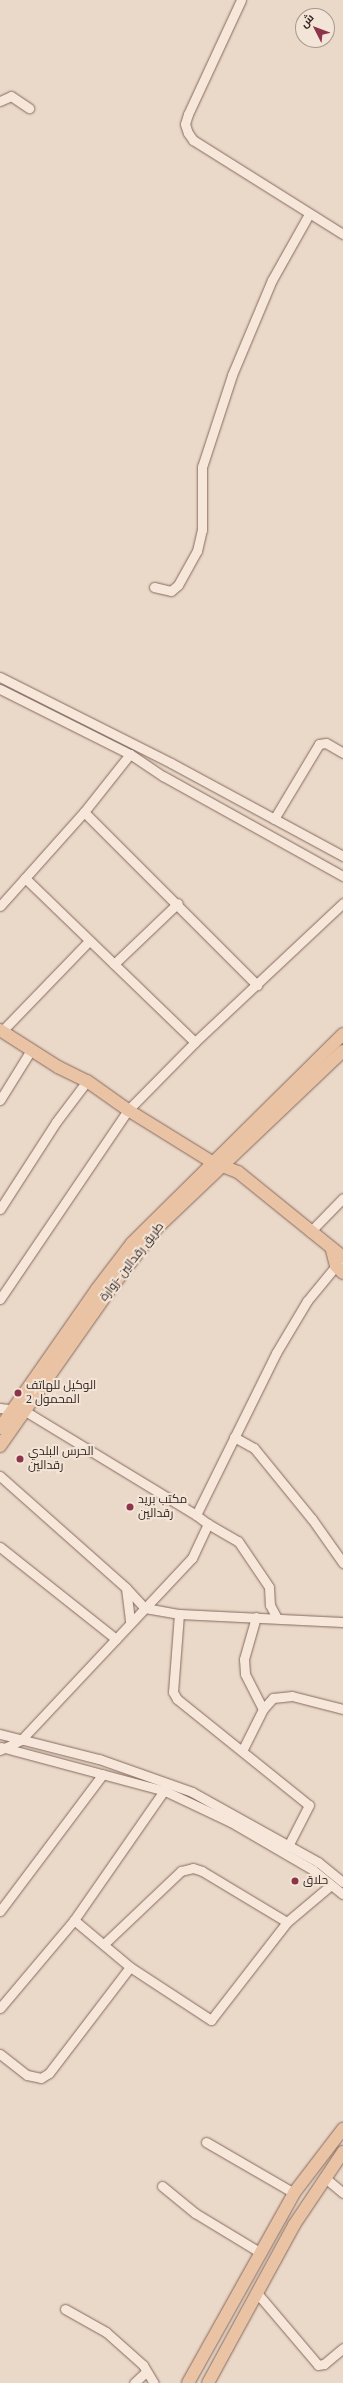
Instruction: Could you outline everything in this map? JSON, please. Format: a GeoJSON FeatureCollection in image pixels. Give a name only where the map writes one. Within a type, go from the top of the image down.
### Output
{"type":"FeatureCollection","features":[{"type":"Feature","properties":{"kind":"main road"},"geometry":{"type":"LineString","coordinates":[[1,1030],[31,1050],[87,1081],[128,1110],[218,1163],[238,1172],[332,1250],[341,1263]]}},
{"type":"Feature","properties":{"kind":"main road","name":"طريق رقدالين -زوارة"},"geometry":{"type":"LineString","coordinates":[[0,1446],[19,1411],[156,1229],[343,1034]]}},
{"type":"Feature","properties":{"kind":"main road","name":"طريق رقدالين -زوارة"},"geometry":{"type":"LineString","coordinates":[[218,1163],[343,1051]]}},
{"type":"Feature","properties":{"kind":"main road","name":"طريق رقدالين -زوارة"},"geometry":{"type":"LineString","coordinates":[[0,1428],[19,1411]]}},
{"type":"Feature","properties":{"kind":"main road"},"geometry":{"type":"LineString","coordinates":[[188,2383],[294,2193],[343,2129]]}},
{"type":"Feature","properties":{"kind":"main road"},"geometry":{"type":"LineString","coordinates":[[208,2383],[257,2293],[324,2177],[343,2152]]}},
{"type":"Feature","properties":{"kind":"street"},"geometry":{"type":"LineString","coordinates":[[241,0],[188,114],[186,128],[193,140],[343,234]]}},
{"type":"Feature","properties":{"kind":"street"},"geometry":{"type":"LineString","coordinates":[[0,101],[11,96],[29,108]]}},
{"type":"Feature","properties":{"kind":"street"},"geometry":{"type":"LineString","coordinates":[[154,587],[170,591],[189,571],[202,530],[202,467],[232,376],[272,280],[309,214]]}},
{"type":"Feature","properties":{"kind":"street"},"geometry":{"type":"LineString","coordinates":[[0,677],[29,689],[343,856]]}},
{"type":"Feature","properties":{"kind":"street"},"geometry":{"type":"LineString","coordinates":[[0,689],[130,754],[163,776],[343,876]]}},
{"type":"Feature","properties":{"kind":"street"},"geometry":{"type":"LineString","coordinates":[[274,819],[319,744],[326,743],[343,753]]}},
{"type":"Feature","properties":{"kind":"street"},"geometry":{"type":"LineString","coordinates":[[0,906],[84,812],[130,754]]}},
{"type":"Feature","properties":{"kind":"street"},"geometry":{"type":"LineString","coordinates":[[84,812],[178,903],[257,985]]}},
{"type":"Feature","properties":{"kind":"street"},"geometry":{"type":"LineString","coordinates":[[25,878],[88,941],[195,1042]]}},
{"type":"Feature","properties":{"kind":"street"},"geometry":{"type":"LineString","coordinates":[[114,964],[178,903]]}},
{"type":"Feature","properties":{"kind":"street"},"geometry":{"type":"LineString","coordinates":[[0,1299],[128,1110],[195,1042],[343,903]]}},
{"type":"Feature","properties":{"kind":"street"},"geometry":{"type":"LineString","coordinates":[[1,1030],[88,941]]}},
{"type":"Feature","properties":{"kind":"street"},"geometry":{"type":"LineString","coordinates":[[0,1100],[31,1050]]}},
{"type":"Feature","properties":{"kind":"street"},"geometry":{"type":"LineString","coordinates":[[0,1209],[56,1122],[87,1081]]}},
{"type":"Feature","properties":{"kind":"street"},"geometry":{"type":"LineString","coordinates":[[310,1232],[343,1198]]}},
{"type":"Feature","properties":{"kind":"street"},"geometry":{"type":"LineString","coordinates":[[196,1515],[234,1437],[303,1308],[341,1263]]}},
{"type":"Feature","properties":{"kind":"street"},"geometry":{"type":"LineString","coordinates":[[0,1408],[19,1411],[238,1541],[269,1586],[270,1605],[276,1618]]}},
{"type":"Feature","properties":{"kind":"street"},"geometry":{"type":"LineString","coordinates":[[234,1437],[254,1448],[312,1519],[343,1563]]}},
{"type":"Feature","properties":{"kind":"street"},"geometry":{"type":"LineString","coordinates":[[0,1476],[126,1588],[145,1608],[179,1614],[343,1622]]}},
{"type":"Feature","properties":{"kind":"street"},"geometry":{"type":"LineString","coordinates":[[1,1748],[21,1740],[192,1558],[208,1524]]}},
{"type":"Feature","properties":{"kind":"street"},"geometry":{"type":"LineString","coordinates":[[0,1547],[116,1639]]}},
{"type":"Feature","properties":{"kind":"street"},"geometry":{"type":"LineString","coordinates":[[126,1588],[130,1623]]}},
{"type":"Feature","properties":{"kind":"street"},"geometry":{"type":"LineString","coordinates":[[179,1614],[172,1692],[177,1699],[309,1805],[288,1846]]}},
{"type":"Feature","properties":{"kind":"street"},"geometry":{"type":"LineString","coordinates":[[256,1617],[244,1658],[245,1674],[263,1709]]}},
{"type":"Feature","properties":{"kind":"street"},"geometry":{"type":"LineString","coordinates":[[242,1751],[263,1709],[273,1698],[292,1696],[343,1709]]}},
{"type":"Feature","properties":{"kind":"street"},"geometry":{"type":"LineString","coordinates":[[0,1734],[99,1759],[166,1787],[231,1822],[313,1870],[343,1894]]}},
{"type":"Feature","properties":{"kind":"street"},"geometry":{"type":"LineString","coordinates":[[1,1748],[103,1774],[192,1792],[318,1862],[343,1882]]}},
{"type":"Feature","properties":{"kind":"street"},"geometry":{"type":"LineString","coordinates":[[0,1911],[103,1774]]}},
{"type":"Feature","properties":{"kind":"street"},"geometry":{"type":"LineString","coordinates":[[0,2008],[74,1920],[166,1787]]}},
{"type":"Feature","properties":{"kind":"street"},"geometry":{"type":"LineString","coordinates":[[105,1943],[181,1871],[193,1868],[202,1871],[287,1922]]}},
{"type":"Feature","properties":{"kind":"street"},"geometry":{"type":"LineString","coordinates":[[74,1920],[105,1943],[130,1967],[211,2020],[287,1922],[331,1885]]}},
{"type":"Feature","properties":{"kind":"street"},"geometry":{"type":"LineString","coordinates":[[0,2054],[27,2075],[41,2078],[49,2073],[130,1967]]}},
{"type":"Feature","properties":{"kind":"street"},"geometry":{"type":"LineString","coordinates":[[206,2142],[294,2193]]}},
{"type":"Feature","properties":{"kind":"street"},"geometry":{"type":"LineString","coordinates":[[324,2177],[343,2193]]}},
{"type":"Feature","properties":{"kind":"street"},"geometry":{"type":"LineString","coordinates":[[162,2186],[195,2213],[261,2253]]}},
{"type":"Feature","properties":{"kind":"street"},"geometry":{"type":"LineString","coordinates":[[257,2293],[318,2365],[324,2364],[343,2348]]}},
{"type":"Feature","properties":{"kind":"street"},"geometry":{"type":"LineString","coordinates":[[65,2309],[106,2332],[146,2372],[154,2383]]}},
{"type":"Feature","properties":{"kind":"street"},"geometry":{"type":"LineString","coordinates":[[134,2383],[146,2372]]}},
{"type":"Feature","properties":{"kind":"place","name":"الوكيل للهاتف المحمول 2"},"geometry":{"type":"Point","coordinates":[18,1393]}},
{"type":"Feature","properties":{"kind":"place","name":"الحرس البلدي رقدالين"},"geometry":{"type":"Point","coordinates":[20,1459]}},
{"type":"Feature","properties":{"kind":"place","name":"مكتب بريد رقدالين"},"geometry":{"type":"Point","coordinates":[130,1507]}},
{"type":"Feature","properties":{"kind":"place","name":"حلاق"},"geometry":{"type":"Point","coordinates":[295,1881]}}]}
